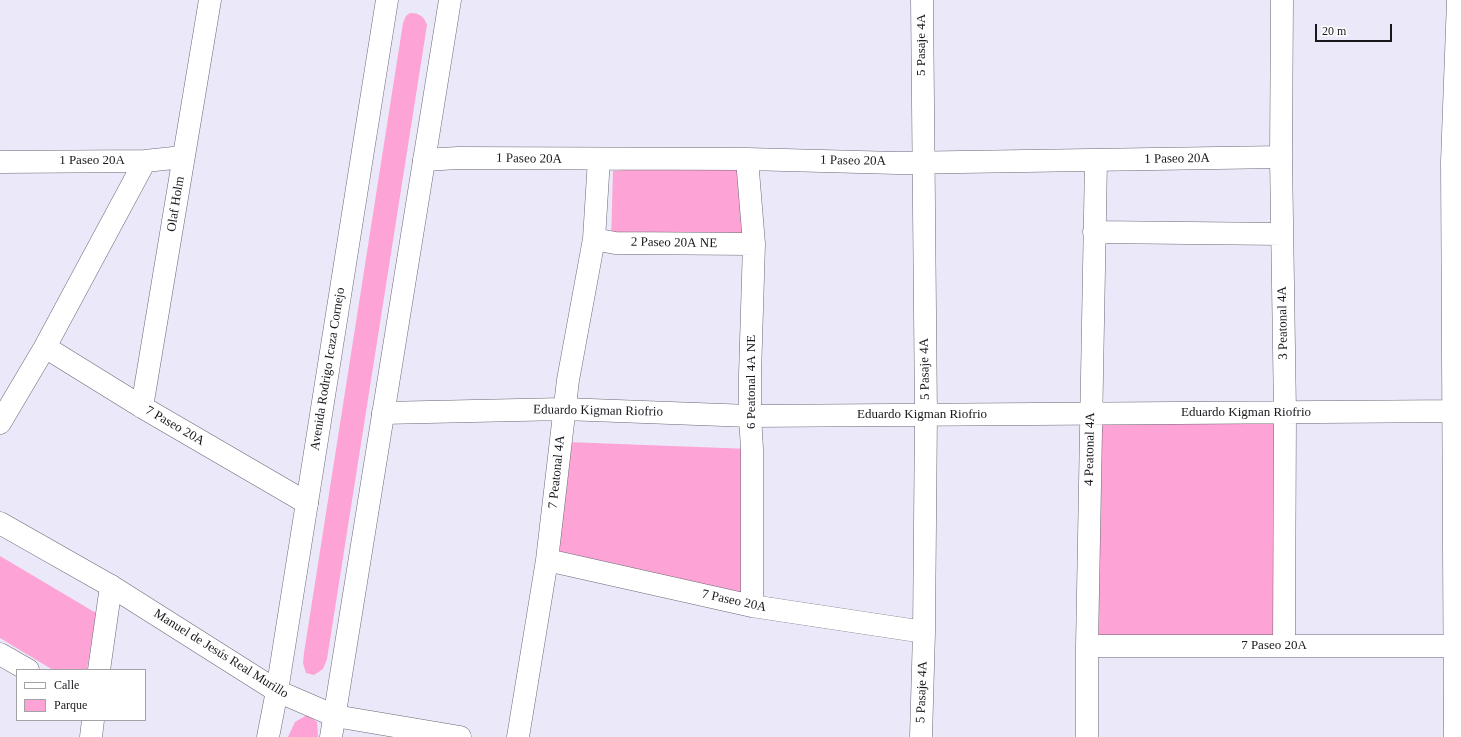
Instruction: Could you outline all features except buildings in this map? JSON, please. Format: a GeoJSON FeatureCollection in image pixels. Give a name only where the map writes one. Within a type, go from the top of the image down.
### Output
{"type":"FeatureCollection","features":[{"type":"Feature","properties":{"kind":"street","name":"Olaf Holm"},"geometry":{"type":"LineString","coordinates":[[142,407],[210,0]]}},
{"type":"Feature","properties":{"kind":"street","name":"Avenida Rodrigo Icaza Cornejo"},"geometry":{"type":"LineString","coordinates":[[268,737],[277,691],[388,0]]}},
{"type":"Feature","properties":{"kind":"street"},"geometry":{"type":"LineString","coordinates":[[331,737],[450,0]]}},
{"type":"Feature","properties":{"kind":"street","name":"5 Pasaje 4A"},"geometry":{"type":"LineString","coordinates":[[921,737],[924,632],[926,415],[922,0]]}},
{"type":"Feature","properties":{"kind":"street","name":"3 Peatonal 4A"},"geometry":{"type":"LineString","coordinates":[[1282,0],[1281,157],[1285,412],[1284,646]]}},
{"type":"Feature","properties":{"kind":"street"},"geometry":{"type":"LineString","coordinates":[[1455,737],[1457,647],[1458,0]]}},
{"type":"Feature","properties":{"kind":"street","name":"1 Paseo 20A"},"geometry":{"type":"LineString","coordinates":[[0,162],[145,161],[183,157]]}},
{"type":"Feature","properties":{"kind":"street","name":"1 Paseo 20A"},"geometry":{"type":"LineString","coordinates":[[424,160],[458,158],[747,159],[923,162],[1281,157]]}},
{"type":"Feature","properties":{"kind":"street","name":"7 Peatonal 4A"},"geometry":{"type":"LineString","coordinates":[[518,737],[547,560],[564,409],[594,239],[599,159]]}},
{"type":"Feature","properties":{"kind":"street","name":"6 Peatonal 4A NE"},"geometry":{"type":"LineString","coordinates":[[747,159],[754,244],[750,416],[752,456],[752,606]]}},
{"type":"Feature","properties":{"kind":"street","name":"4 Peatonal 4A"},"geometry":{"type":"LineString","coordinates":[[1087,737],[1087,646],[1096,160]]}},
{"type":"Feature","properties":{"kind":"street"},"geometry":{"type":"LineString","coordinates":[[0,424],[45,347],[145,161]]}},
{"type":"Feature","properties":{"kind":"street"},"geometry":{"type":"LineString","coordinates":[[1094,232],[1282,234]]}},
{"type":"Feature","properties":{"kind":"street","name":"2 Paseo 20A NE"},"geometry":{"type":"LineString","coordinates":[[594,239],[616,243],[754,244]]}},
{"type":"Feature","properties":{"kind":"street","name":"7 Paseo 20A"},"geometry":{"type":"LineString","coordinates":[[45,347],[142,407],[307,503]]}},
{"type":"Feature","properties":{"kind":"street","name":"Eduardo Kigman Riofrio"},"geometry":{"type":"LineString","coordinates":[[384,413],[564,409],[750,416],[1457,411]]}},
{"type":"Feature","properties":{"kind":"street","name":"Manuel de Jesús Real Murillo"},"geometry":{"type":"LineString","coordinates":[[0,523],[111,586],[277,691],[335,716],[460,737]]}},
{"type":"Feature","properties":{"kind":"street","name":"7 Paseo 20A"},"geometry":{"type":"LineString","coordinates":[[547,560],[752,606],[924,632]]}},
{"type":"Feature","properties":{"kind":"street"},"geometry":{"type":"LineString","coordinates":[[99,669],[111,586]]}},
{"type":"Feature","properties":{"kind":"street","name":"7 Paseo 20A"},"geometry":{"type":"LineString","coordinates":[[1087,646],[1457,647]]}},
{"type":"Feature","properties":{"kind":"street"},"geometry":{"type":"LineString","coordinates":[[0,654],[26,669]]}},
{"type":"Feature","properties":{"kind":"street"},"geometry":{"type":"LineString","coordinates":[[91,737],[93,721]]}},
{"type":"Feature","properties":{"kind":"green space"},"geometry":{"type":"Polygon","coordinates":[[[410,13],[421,16],[427,25],[327,659],[323,669],[314,675],[306,673],[303,663],[304,653],[403,23],[406,16],[410,13]]]}},
{"type":"Feature","properties":{"kind":"green space"},"geometry":{"type":"Polygon","coordinates":[[[747,159],[750,243],[611,241],[613,171],[747,159]]]}},
{"type":"Feature","properties":{"kind":"green space"},"geometry":{"type":"Polygon","coordinates":[[[1285,412],[1284,646],[1087,646],[1091,413],[1285,412]]]}},
{"type":"Feature","properties":{"kind":"green space"},"geometry":{"type":"Polygon","coordinates":[[[567,442],[750,449],[751,604],[550,558],[567,442]]]}},
{"type":"Feature","properties":{"kind":"green space"},"geometry":{"type":"Polygon","coordinates":[[[0,556],[96,613],[87,669],[51,669],[0,638],[0,556]]]}},
{"type":"Feature","properties":{"kind":"green space"},"geometry":{"type":"Polygon","coordinates":[[[307,715],[317,722],[318,737],[288,737],[295,722],[307,715]]]}}]}
